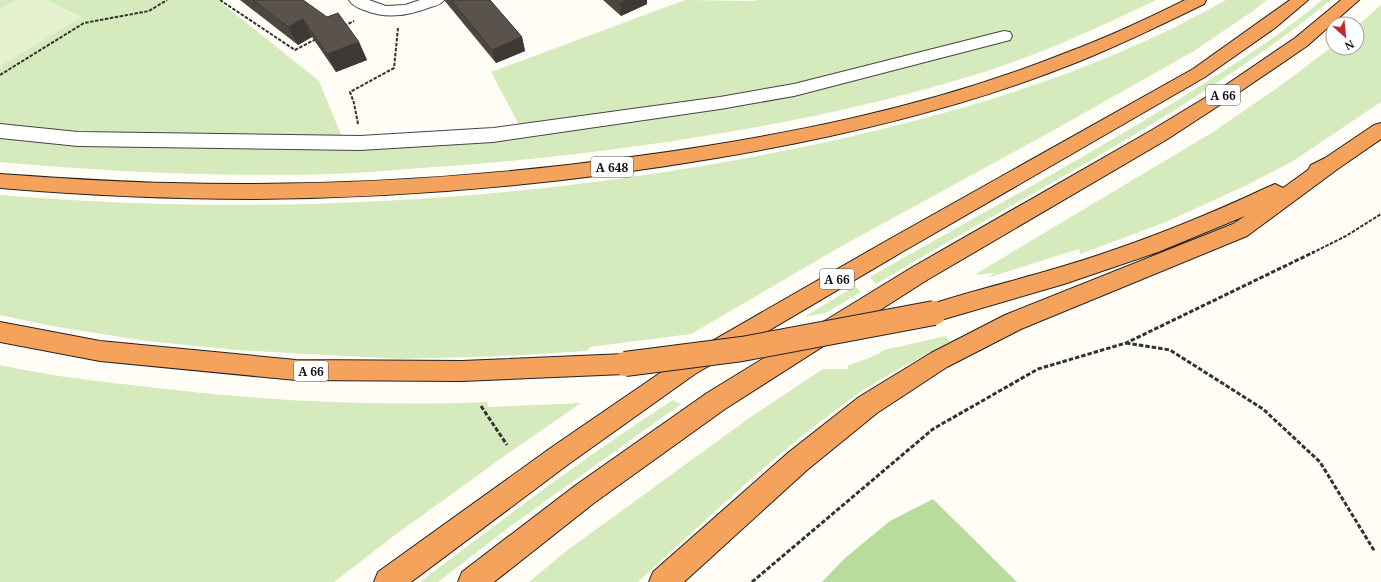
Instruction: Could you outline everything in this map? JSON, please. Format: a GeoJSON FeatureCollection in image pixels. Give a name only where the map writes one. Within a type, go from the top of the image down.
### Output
{"type":"FeatureCollection","features":[{"type":"Feature","properties":{"kind":"highway","name":"A 648"},"geometry":{"type":"LineString","coordinates":[[0,181],[141,191],[264,192],[376,188],[485,181],[604,168],[716,151],[799,136],[884,117],[950,100],[1036,71],[1120,38],[1198,0]]}},
{"type":"Feature","properties":{"kind":"highway","name":"A 66"},"geometry":{"type":"LineString","coordinates":[[388,582],[561,455],[687,367],[895,246],[1199,73],[1269,24],[1300,0]]}},
{"type":"Feature","properties":{"kind":"highway","name":"A 66"},"geometry":{"type":"LineString","coordinates":[[472,582],[585,494],[716,400],[919,274],[1159,135],[1301,42],[1351,0]]}},
{"type":"Feature","properties":{"kind":"highway","name":"A 66"},"geometry":{"type":"LineString","coordinates":[[0,332],[100,352],[296,370],[462,371],[625,364],[742,349],[934,313],[1032,286],[1160,242],[1259,200],[1332,163],[1381,130]]}},
{"type":"Feature","properties":{"kind":"highway"},"geometry":{"type":"LineString","coordinates":[[663,582],[798,461],[868,405],[939,360],[1013,322],[1240,230],[1332,163]]}},
{"type":"Feature","properties":{"kind":"street"},"geometry":{"type":"LineString","coordinates":[[357,0],[376,10],[400,12],[436,0]]}},
{"type":"Feature","properties":{"kind":"street"},"geometry":{"type":"LineString","coordinates":[[0,130],[78,139],[360,143],[492,135],[720,103],[794,90],[1004,36]]}},
{"type":"Feature","properties":{"kind":"path"},"geometry":{"type":"LineString","coordinates":[[0,75],[84,23],[149,11],[167,0]]}},
{"type":"Feature","properties":{"kind":"path"},"geometry":{"type":"LineString","coordinates":[[220,0],[295,50],[322,37]]}},
{"type":"Feature","properties":{"kind":"path"},"geometry":{"type":"LineString","coordinates":[[342,27],[376,10]]}},
{"type":"Feature","properties":{"kind":"path"},"geometry":{"type":"LineString","coordinates":[[360,143],[354,103],[350,92],[394,68],[400,12]]}},
{"type":"Feature","properties":{"kind":"path"},"geometry":{"type":"LineString","coordinates":[[752,582],[933,429],[1038,369],[1126,343],[1264,278],[1346,236],[1381,214]]}},
{"type":"Feature","properties":{"kind":"path"},"geometry":{"type":"LineString","coordinates":[[1126,343],[1170,350],[1263,409],[1320,462],[1375,552]]}},
{"type":"Feature","properties":{"kind":"path"},"geometry":{"type":"LineString","coordinates":[[481,406],[507,445]]}},
{"type":"Feature","properties":{"kind":"green space"},"geometry":{"type":"Polygon","coordinates":[[[0,0],[218,0],[319,81],[347,149],[392,149],[526,138],[491,72],[685,0],[1156,0],[1070,40],[1003,66],[940,85],[856,107],[814,116],[688,139],[589,153],[533,159],[354,173],[249,175],[83,169],[0,162],[0,0]]]}},
{"type":"Feature","properties":{"kind":"green space"},"geometry":{"type":"Polygon","coordinates":[[[16,0],[46,0],[82,17],[0,66],[0,9],[16,0]]]}},
{"type":"Feature","properties":{"kind":"green space"},"geometry":{"type":"Polygon","coordinates":[[[1226,0],[1267,0],[1194,51],[1054,130],[840,247],[691,334],[590,347],[587,351],[503,356],[400,359],[236,350],[147,341],[51,326],[0,315],[0,195],[102,202],[205,205],[308,204],[410,200],[513,191],[615,179],[716,164],[870,132],[975,104],[1078,69],[1128,49],[1178,26],[1226,0]]]}},
{"type":"Feature","properties":{"kind":"green space"},"geometry":{"type":"Polygon","coordinates":[[[1322,0],[1331,0],[1278,41],[1223,79],[1109,150],[876,284],[870,277],[1136,126],[1230,67],[1286,28],[1322,0]]]}},
{"type":"Feature","properties":{"kind":"green space"},"geometry":{"type":"Polygon","coordinates":[[[1381,5],[1381,102],[1293,161],[1245,186],[1166,222],[1080,254],[1079,249],[987,278],[995,273],[974,275],[1213,132],[1280,86],[1325,52],[1325,56],[1365,56],[1365,19],[1381,5]]]}},
{"type":"Feature","properties":{"kind":"green space"},"geometry":{"type":"Polygon","coordinates":[[[855,286],[861,292],[826,313],[804,317],[855,286]]]}},
{"type":"Feature","properties":{"kind":"green space"},"geometry":{"type":"Polygon","coordinates":[[[946,336],[950,342],[866,388],[798,439],[638,582],[529,582],[565,552],[752,416],[823,369],[849,369],[847,366],[871,357],[884,350],[946,336]]]}},
{"type":"Feature","properties":{"kind":"green space"},"geometry":{"type":"Polygon","coordinates":[[[0,365],[52,375],[105,382],[270,399],[400,404],[487,402],[488,407],[581,403],[391,538],[334,582],[0,582],[0,365]]]}},
{"type":"Feature","properties":{"kind":"green space"},"geometry":{"type":"Polygon","coordinates":[[[673,400],[681,404],[508,528],[438,582],[420,582],[514,511],[673,400]]]}},
{"type":"Feature","properties":{"kind":"green space"},"geometry":{"type":"Polygon","coordinates":[[[933,499],[1017,582],[822,582],[845,558],[890,521],[933,499]]]}},
{"type":"Feature","properties":{"kind":"building"},"geometry":{"type":"Polygon","coordinates":[[[253,0],[303,0],[327,17],[338,13],[359,42],[327,54],[303,19],[288,27],[253,0]]]}},
{"type":"Feature","properties":{"kind":"building"},"geometry":{"type":"Polygon","coordinates":[[[451,0],[490,0],[522,37],[492,50],[451,0]]]}},
{"type":"Feature","properties":{"kind":"building"},"geometry":{"type":"Polygon","coordinates":[[[616,0],[627,0],[620,3],[616,0]]]}}]}
